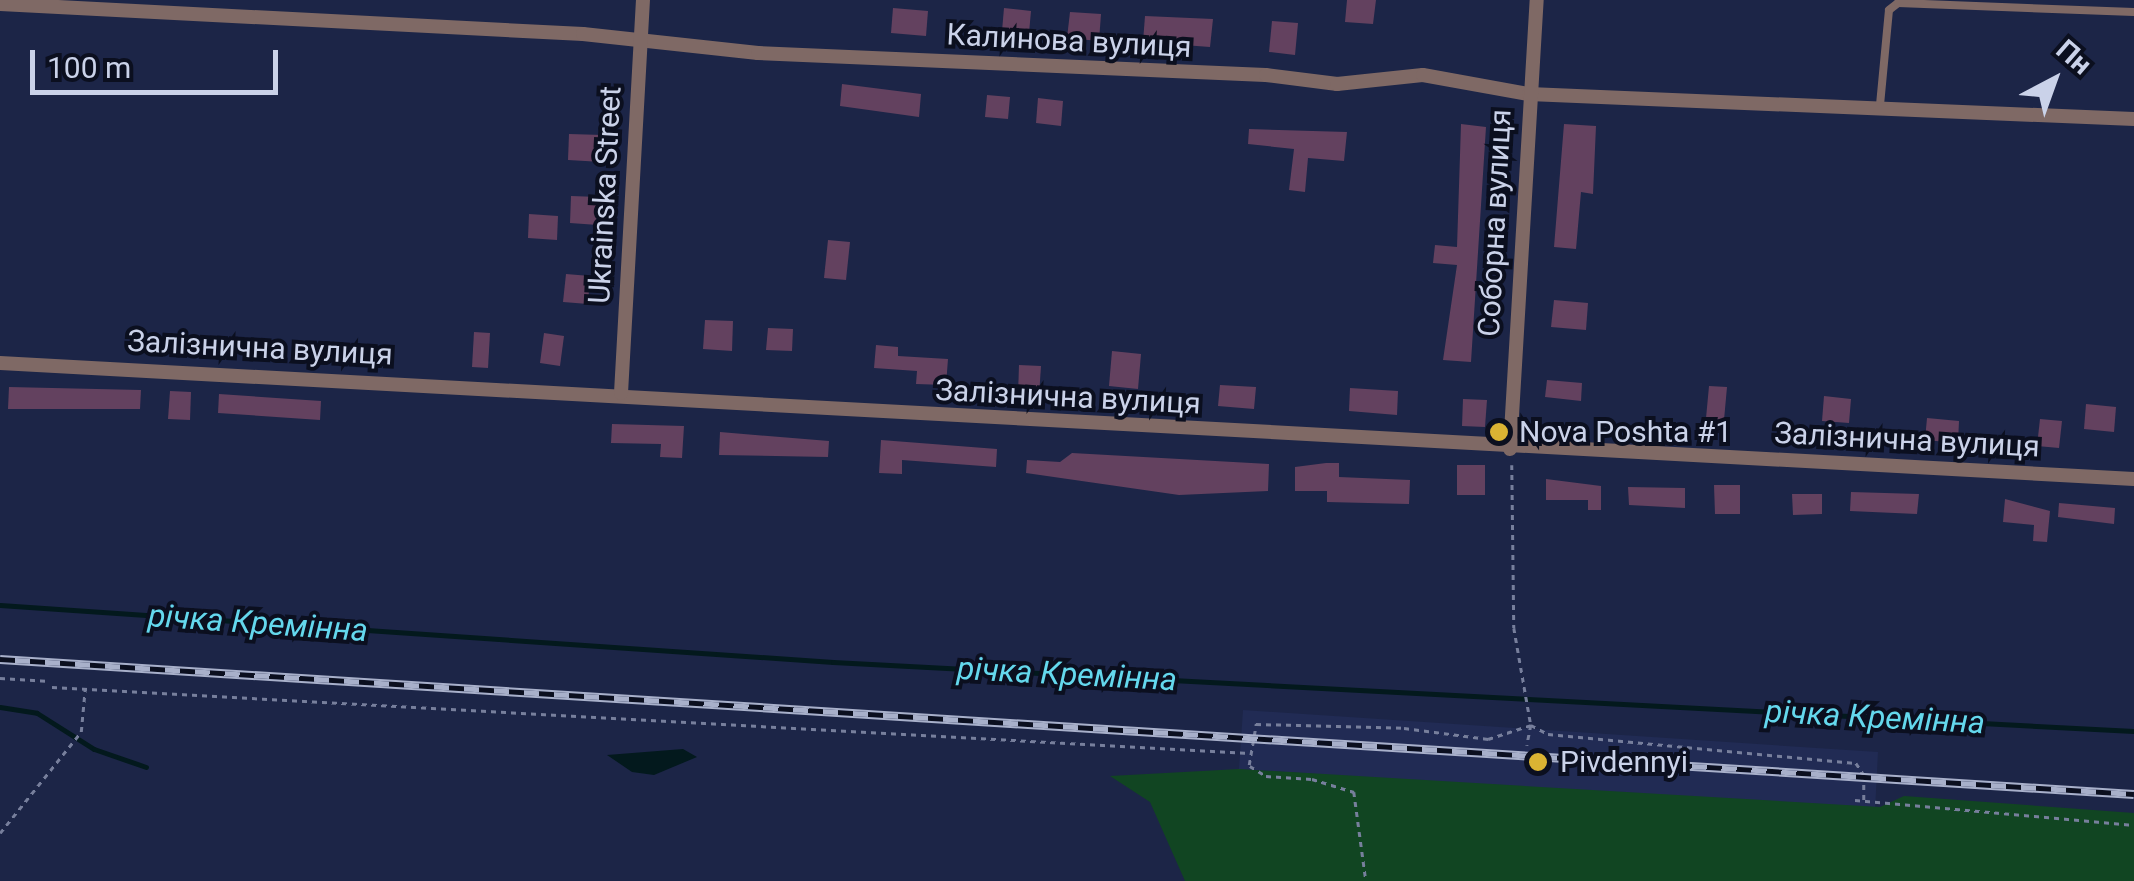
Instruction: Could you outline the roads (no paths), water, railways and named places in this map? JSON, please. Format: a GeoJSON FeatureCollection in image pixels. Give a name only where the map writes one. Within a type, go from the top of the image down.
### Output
{"type":"FeatureCollection","features":[{"type":"Feature","properties":{"kind":"street","name":"Ukrainska Street"},"geometry":{"type":"LineString","coordinates":[[621,393],[643,0]]}},
{"type":"Feature","properties":{"kind":"street","name":"Соборна вулиця"},"geometry":{"type":"LineString","coordinates":[[1510,449],[1537,0]]}},
{"type":"Feature","properties":{"kind":"street","name":"Калинова вулиця"},"geometry":{"type":"LineString","coordinates":[[0,4],[641,42],[758,54],[1266,75],[1337,84],[1423,76],[1529,94],[1880,105],[2134,119]]}},
{"type":"Feature","properties":{"kind":"street","name":"Залізнична вулиця"},"geometry":{"type":"LineString","coordinates":[[0,363],[621,393],[1510,449],[2134,479]]}},
{"type":"Feature","properties":{"kind":"lane"},"geometry":{"type":"LineString","coordinates":[[1880,105],[1888,10],[1898,3],[2134,12]]}},
{"type":"Feature","properties":{"kind":"waterway","name":"річка Кремінна"},"geometry":{"type":"LineString","coordinates":[[0,605],[833,662],[2134,731]]}},
{"type":"Feature","properties":{"kind":"waterway"},"geometry":{"type":"LineString","coordinates":[[0,707],[37,713],[94,749],[146,767]]}},
{"type":"Feature","properties":{"kind":"railway"},"geometry":{"type":"LineString","coordinates":[[0,659],[2134,794]]}},
{"type":"Feature","properties":{"kind":"place","name":"Nova Poshta #1"},"geometry":{"type":"Point","coordinates":[1499,432]}},
{"type":"Feature","properties":{"kind":"place","name":"Pivdennyi"},"geometry":{"type":"Point","coordinates":[1538,762]}}]}
